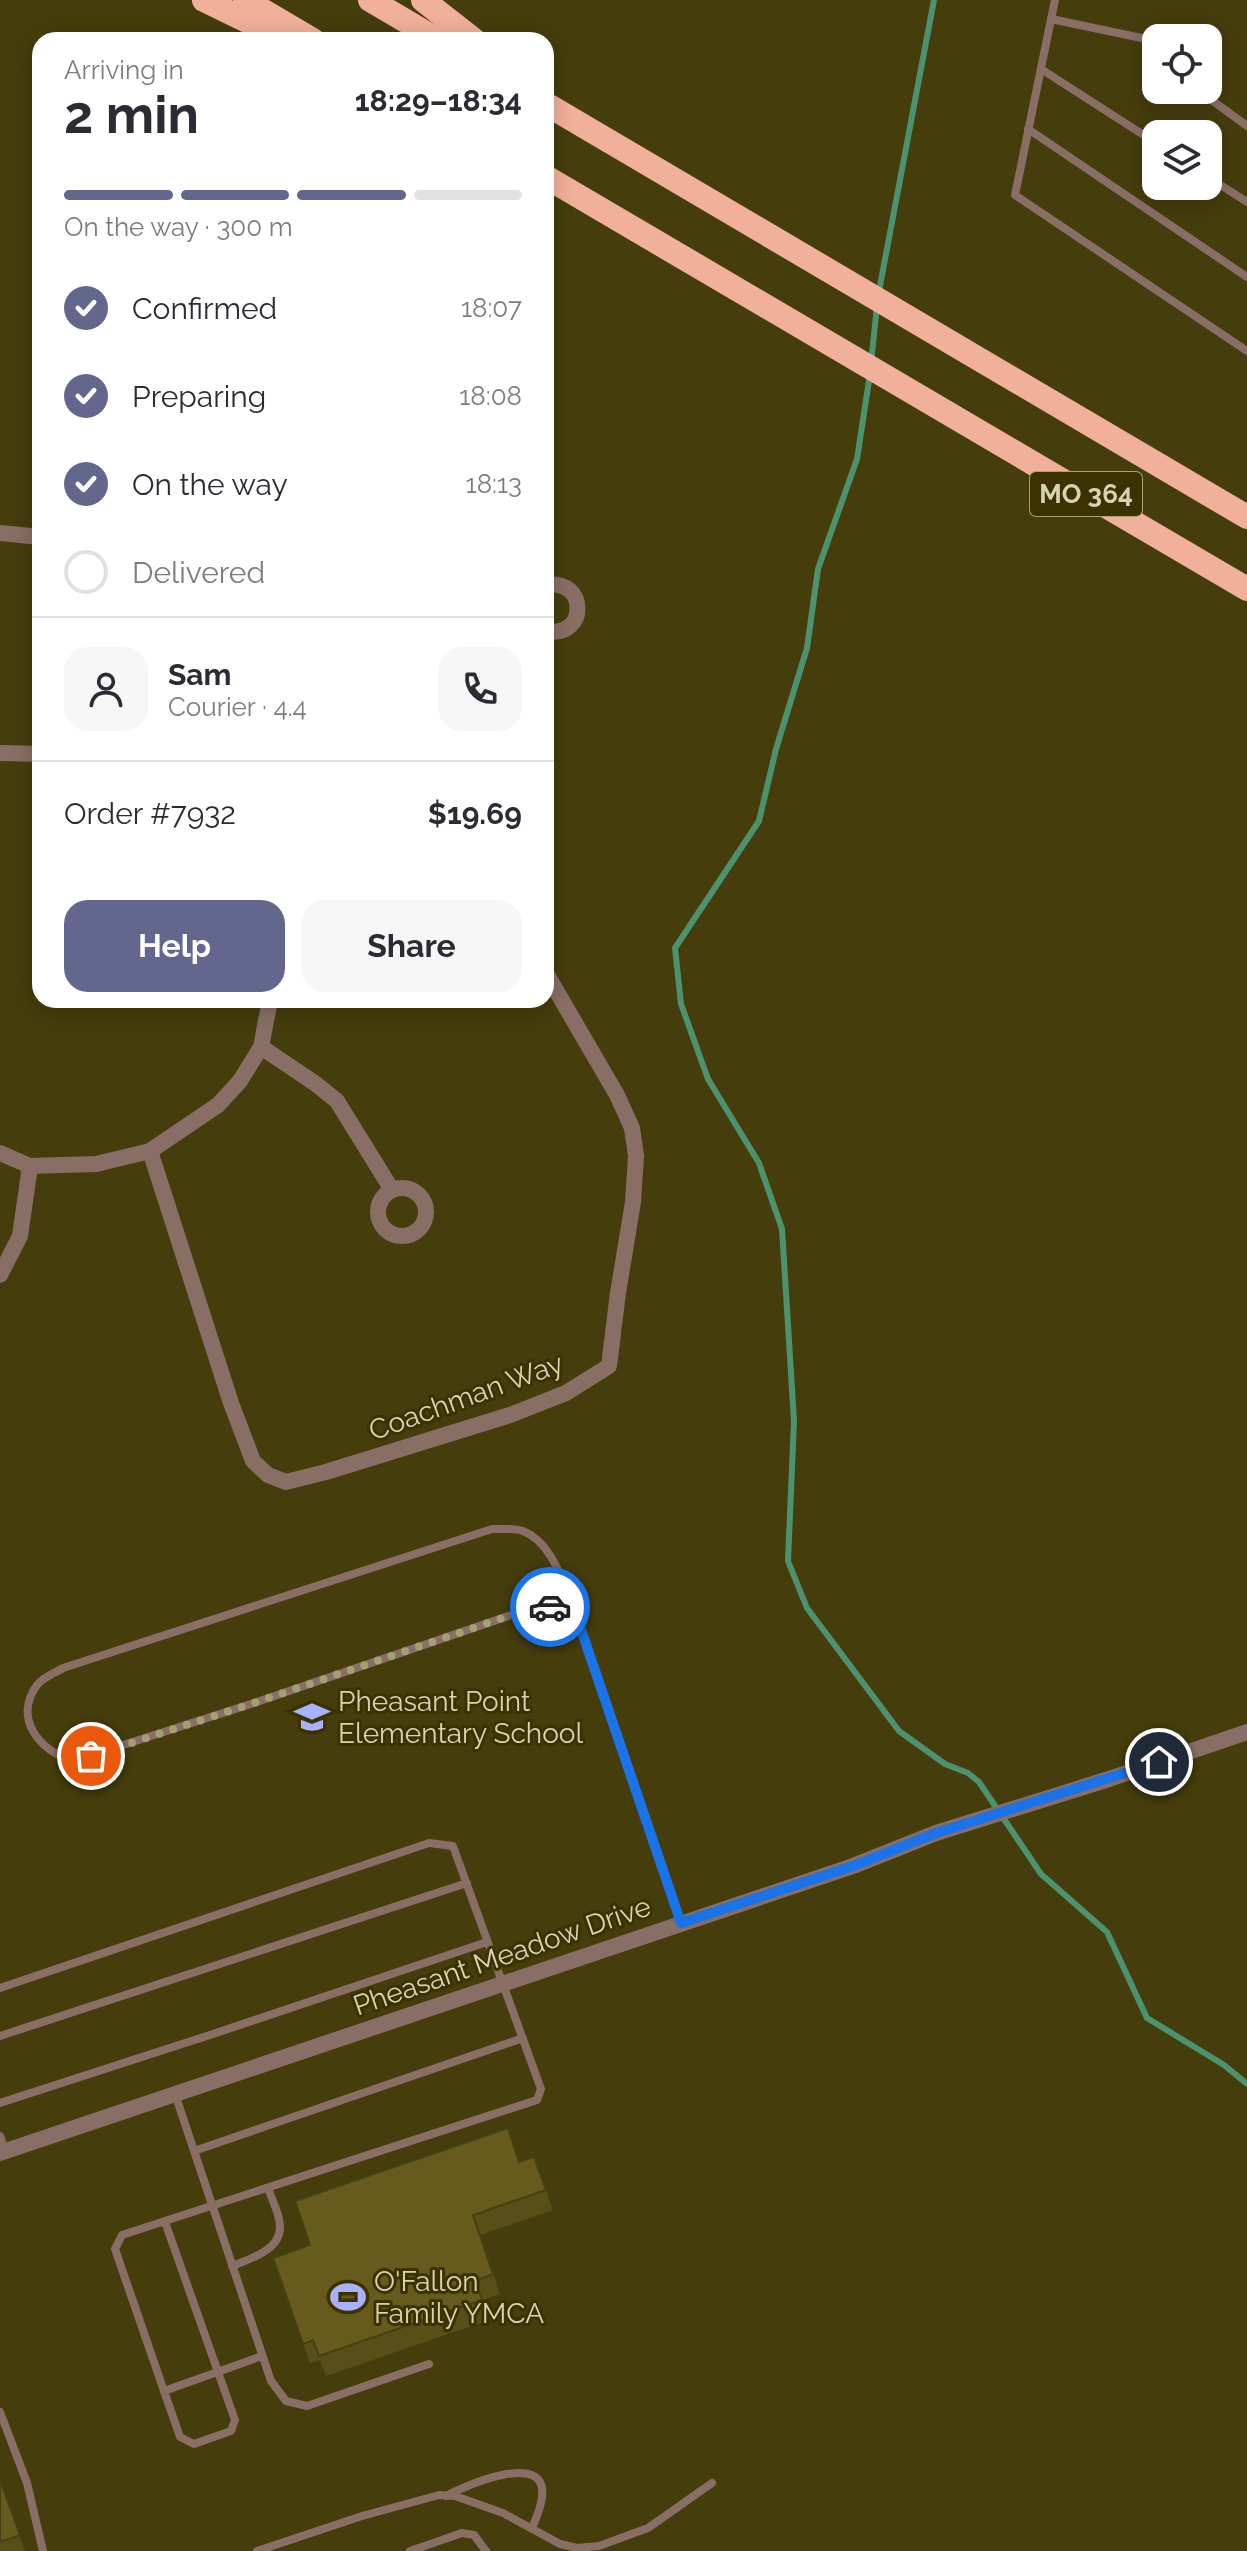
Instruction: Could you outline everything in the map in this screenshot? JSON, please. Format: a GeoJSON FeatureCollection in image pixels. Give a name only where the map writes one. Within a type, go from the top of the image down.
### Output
{"type":"FeatureCollection","features":[{"type":"Feature","properties":{"kind":"highway"},"geometry":{"type":"LineString","coordinates":[[204,0],[270,32]]}},
{"type":"Feature","properties":{"kind":"highway"},"geometry":{"type":"LineString","coordinates":[[245,0],[299,32]]}},
{"type":"Feature","properties":{"kind":"highway"},"geometry":{"type":"LineString","coordinates":[[370,0],[424,32]]}},
{"type":"Feature","properties":{"kind":"highway"},"geometry":{"type":"LineString","coordinates":[[423,0],[464,32]]}},
{"type":"Feature","properties":{"kind":"highway","name":"MO 364"},"geometry":{"type":"LineString","coordinates":[[554,107],[1247,517]]}},
{"type":"Feature","properties":{"kind":"highway","name":"MO 364"},"geometry":{"type":"LineString","coordinates":[[554,182],[1247,589]]}},
{"type":"Feature","properties":{"kind":"street"},"geometry":{"type":"LineString","coordinates":[[0,533],[32,536]]}},
{"type":"Feature","properties":{"kind":"street"},"geometry":{"type":"LineString","coordinates":[[554,584],[570,590],[575,596],[578,612],[571,625],[554,632]]}},
{"type":"Feature","properties":{"kind":"street"},"geometry":{"type":"LineString","coordinates":[[0,753],[32,754]]}},
{"type":"Feature","properties":{"kind":"street","name":"Coachman Way"},"geometry":{"type":"LineString","coordinates":[[150,1151],[231,1403],[253,1461],[268,1475],[286,1482],[326,1472],[510,1415],[566,1393],[609,1366],[633,1202],[636,1156],[632,1128],[617,1095],[554,987]]}},
{"type":"Feature","properties":{"kind":"street"},"geometry":{"type":"LineString","coordinates":[[0,1153],[30,1166],[96,1164],[150,1151],[218,1105],[240,1081],[261,1047],[268,1008]]}},
{"type":"Feature","properties":{"kind":"street"},"geometry":{"type":"LineString","coordinates":[[261,1047],[337,1101],[392,1190]]}},
{"type":"Feature","properties":{"kind":"street"},"geometry":{"type":"LineString","coordinates":[[0,1275],[20,1236],[30,1166]]}},
{"type":"Feature","properties":{"kind":"street","name":"Pheasant Meadow Drive"},"geometry":{"type":"LineString","coordinates":[[2,2146],[175,2094],[853,1866],[936,1833],[1247,1732]]}},
{"type":"Feature","properties":{"kind":"lane"},"geometry":{"type":"LineString","coordinates":[[1055,0],[1015,195],[1247,351]]}},
{"type":"Feature","properties":{"kind":"lane"},"geometry":{"type":"LineString","coordinates":[[1051,19],[1142,38]]}},
{"type":"Feature","properties":{"kind":"lane"},"geometry":{"type":"LineString","coordinates":[[1041,69],[1142,134]]}},
{"type":"Feature","properties":{"kind":"lane"},"geometry":{"type":"LineString","coordinates":[[1217,104],[1247,126]]}},
{"type":"Feature","properties":{"kind":"lane"},"geometry":{"type":"LineString","coordinates":[[1028,129],[1247,277]]}},
{"type":"Feature","properties":{"kind":"lane"},"geometry":{"type":"LineString","coordinates":[[1222,186],[1247,202]]}},
{"type":"Feature","properties":{"kind":"lane"},"geometry":{"type":"LineString","coordinates":[[572,1603],[523,1611],[73,1761],[58,1756],[38,1742],[28,1724],[28,1701],[38,1682],[63,1668],[492,1529],[522,1530],[538,1541],[552,1558],[572,1603],[681,1923]]}},
{"type":"Feature","properties":{"kind":"lane"},"geometry":{"type":"LineString","coordinates":[[0,1988],[429,1843],[453,1846],[541,2089],[537,2100],[122,2235],[115,2249],[180,2437],[194,2444],[231,2431],[235,2420],[165,2222]]}},
{"type":"Feature","properties":{"kind":"lane"},"geometry":{"type":"LineString","coordinates":[[0,2036],[467,1883]]}},
{"type":"Feature","properties":{"kind":"lane"},"geometry":{"type":"LineString","coordinates":[[0,2103],[487,1942]]}},
{"type":"Feature","properties":{"kind":"lane"},"geometry":{"type":"LineString","coordinates":[[194,2151],[523,2038]]}},
{"type":"Feature","properties":{"kind":"lane"},"geometry":{"type":"LineString","coordinates":[[175,2094],[271,2381],[286,2401],[307,2406],[429,2364]]}},
{"type":"Feature","properties":{"kind":"lane"},"geometry":{"type":"LineString","coordinates":[[232,2266],[262,2254],[277,2238],[280,2226],[268,2188]]}},
{"type":"Feature","properties":{"kind":"lane"},"geometry":{"type":"LineString","coordinates":[[164,2391],[262,2356]]}},
{"type":"Feature","properties":{"kind":"lane"},"geometry":{"type":"LineString","coordinates":[[0,2412],[27,2483],[43,2551]]}},
{"type":"Feature","properties":{"kind":"lane"},"geometry":{"type":"LineString","coordinates":[[446,2496],[495,2476],[512,2472],[531,2475],[541,2487],[542,2496],[532,2528]]}},
{"type":"Feature","properties":{"kind":"lane"},"geometry":{"type":"LineString","coordinates":[[257,2551],[422,2499],[446,2496],[480,2503],[560,2544],[577,2548],[599,2546],[648,2528],[712,2483]]}},
{"type":"Feature","properties":{"kind":"lane"},"geometry":{"type":"LineString","coordinates":[[410,2551],[462,2533],[474,2535],[486,2551]]}},
{"type":"Feature","properties":{"kind":"building"},"geometry":{"type":"Polygon","coordinates":[[[508,2128],[519,2162],[534,2157],[546,2190],[473,2215],[493,2274],[475,2281],[482,2300],[319,2356],[313,2340],[303,2344],[273,2258],[310,2245],[295,2201],[508,2128]]]}},
{"type":"Feature","properties":{"kind":"building"},"geometry":{"type":"Polygon","coordinates":[[[0,2480],[20,2535],[0,2542],[0,2480]]]}},
{"type":"Feature","properties":{"kind":"waterway"},"geometry":{"type":"LineString","coordinates":[[879,291],[934,0]]}},
{"type":"Feature","properties":{"kind":"waterway"},"geometry":{"type":"LineString","coordinates":[[871,363],[877,306]]}},
{"type":"Feature","properties":{"kind":"waterway"},"geometry":{"type":"LineString","coordinates":[[870,374],[857,459],[818,569],[807,648],[776,749],[759,821],[675,948],[681,1004],[708,1079],[759,1163],[782,1229],[794,1421],[788,1561],[807,1608],[899,1731],[945,1764],[968,1773],[979,1782],[1041,1874],[1107,1932],[1147,2018],[1224,2065],[1247,2084]]}},
{"type":"Feature","properties":{"kind":"way so far"},"geometry":{"type":"LineString","coordinates":[[91,1756],[523,1611],[550,1607]]}},
{"type":"Feature","properties":{"kind":"place","name":"Pheasant Point Elementary School"},"geometry":{"type":"Point","coordinates":[312,1717]}},
{"type":"Feature","properties":{"kind":"place","name":"O'Fallon Family YMCA"},"geometry":{"type":"Point","coordinates":[348,2297]}},
{"type":"Feature","properties":{"kind":"route"},"geometry":{"type":"LineString","coordinates":[[550,1607],[572,1603],[681,1923],[853,1866],[936,1833],[1159,1762]]}}]}
